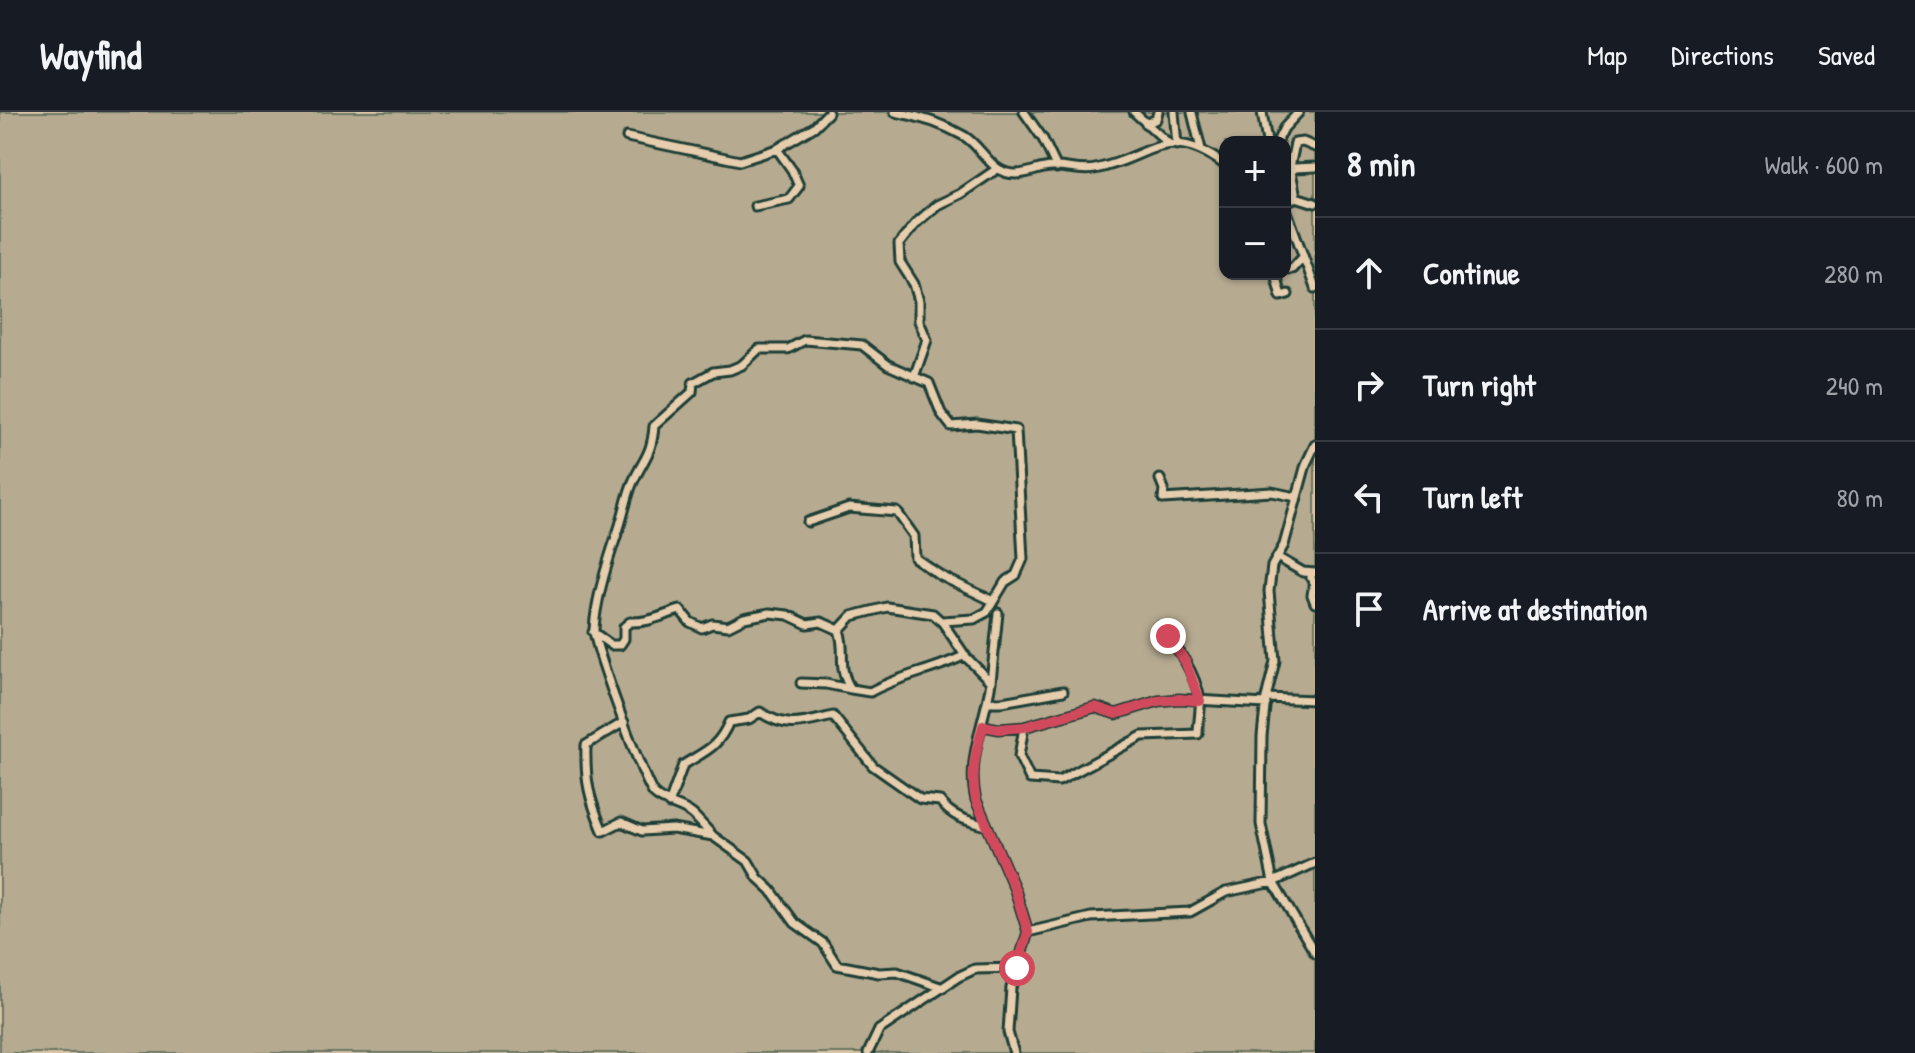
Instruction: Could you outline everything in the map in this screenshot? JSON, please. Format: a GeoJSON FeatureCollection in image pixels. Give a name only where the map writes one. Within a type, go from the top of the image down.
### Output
{"type":"FeatureCollection","features":[{"type":"Feature","properties":{"kind":"street"},"geometry":{"type":"LineString","coordinates":[[627,137],[740,161],[777,149],[814,127],[829,112]]}},
{"type":"Feature","properties":{"kind":"street"},"geometry":{"type":"LineString","coordinates":[[895,112],[930,116],[966,137],[997,169],[1012,174],[1057,168],[1095,169],[1167,142]]}},
{"type":"Feature","properties":{"kind":"street"},"geometry":{"type":"LineString","coordinates":[[1024,112],[1043,139],[1057,168]]}},
{"type":"Feature","properties":{"kind":"street"},"geometry":{"type":"LineString","coordinates":[[1134,112],[1167,142],[1201,149],[1219,161]]}},
{"type":"Feature","properties":{"kind":"street"},"geometry":{"type":"LineString","coordinates":[[1146,124],[1156,119],[1158,112]]}},
{"type":"Feature","properties":{"kind":"street"},"geometry":{"type":"LineString","coordinates":[[1174,112],[1177,145]]}},
{"type":"Feature","properties":{"kind":"street"},"geometry":{"type":"LineString","coordinates":[[1262,112],[1266,136]]}},
{"type":"Feature","properties":{"kind":"street"},"geometry":{"type":"LineString","coordinates":[[1280,136],[1299,112]]}},
{"type":"Feature","properties":{"kind":"street"},"geometry":{"type":"LineString","coordinates":[[1192,113],[1201,149]]}},
{"type":"Feature","properties":{"kind":"street"},"geometry":{"type":"LineString","coordinates":[[1296,197],[1291,172],[1295,143],[1303,142],[1315,147]]}},
{"type":"Feature","properties":{"kind":"street"},"geometry":{"type":"LineString","coordinates":[[755,206],[789,199],[799,186],[777,149]]}},
{"type":"Feature","properties":{"kind":"street"},"geometry":{"type":"LineString","coordinates":[[1291,172],[1295,168],[1315,167]]}},
{"type":"Feature","properties":{"kind":"street"},"geometry":{"type":"LineString","coordinates":[[914,377],[927,340],[919,321],[919,301],[914,284],[900,262],[899,244],[916,223],[937,205],[960,194],[997,169]]}},
{"type":"Feature","properties":{"kind":"street"},"geometry":{"type":"LineString","coordinates":[[1291,200],[1296,197],[1315,203]]}},
{"type":"Feature","properties":{"kind":"street"},"geometry":{"type":"LineString","coordinates":[[1286,208],[1315,288]]}},
{"type":"Feature","properties":{"kind":"street"},"geometry":{"type":"LineString","coordinates":[[1291,269],[1303,257]]}},
{"type":"Feature","properties":{"kind":"street"},"geometry":{"type":"LineString","coordinates":[[1277,280],[1281,296],[1288,294]]}},
{"type":"Feature","properties":{"kind":"street"},"geometry":{"type":"LineString","coordinates":[[942,621],[974,619],[987,612],[1005,582],[1016,575],[1023,559],[1016,430],[977,424],[951,426],[941,413],[929,383],[888,365],[862,345],[805,340],[788,349],[759,349],[742,365],[713,372],[693,383],[692,392],[654,426],[653,445],[632,483],[593,632],[615,702],[646,783],[655,795],[691,813],[713,836],[748,861],[795,923],[823,943],[837,965],[879,973],[897,972],[943,988]]}},
{"type":"Feature","properties":{"kind":"street"},"geometry":{"type":"LineString","coordinates":[[1314,450],[1296,497],[1284,545],[1272,566],[1269,591],[1275,661],[1262,736],[1261,824],[1273,882],[1315,953]]}},
{"type":"Feature","properties":{"kind":"street"},"geometry":{"type":"LineString","coordinates":[[1160,479],[1164,489],[1163,499],[1272,492],[1296,497]]}},
{"type":"Feature","properties":{"kind":"street"},"geometry":{"type":"LineString","coordinates":[[808,522],[849,508],[897,512],[914,536],[915,558],[941,576],[993,601]]}},
{"type":"Feature","properties":{"kind":"street"},"geometry":{"type":"LineString","coordinates":[[1277,557],[1314,580],[1312,595],[1315,603]]}},
{"type":"Feature","properties":{"kind":"street"},"geometry":{"type":"LineString","coordinates":[[839,630],[852,616],[887,607],[933,614],[991,682]]}},
{"type":"Feature","properties":{"kind":"street"},"geometry":{"type":"LineString","coordinates":[[593,632],[611,645],[620,645],[624,639],[624,627],[630,622],[645,623],[680,610],[690,622],[702,628],[712,624],[728,626],[744,618],[770,613],[788,615],[807,624],[821,622],[839,630],[843,642],[840,662],[843,676],[851,689]]}},
{"type":"Feature","properties":{"kind":"street"},"geometry":{"type":"LineString","coordinates":[[998,613],[988,702],[974,756],[972,785],[1015,890],[1028,932],[1011,988],[1008,1032],[1014,1053]]}},
{"type":"Feature","properties":{"kind":"street"},"geometry":{"type":"LineString","coordinates":[[1024,727],[1019,756],[1030,779],[1059,781],[1142,736],[1198,734],[1200,701],[1185,661],[1158,627]]}},
{"type":"Feature","properties":{"kind":"street"},"geometry":{"type":"LineString","coordinates":[[801,683],[870,692],[891,680],[928,672],[965,655]]}},
{"type":"Feature","properties":{"kind":"street"},"geometry":{"type":"LineString","coordinates":[[988,702],[1063,691]]}},
{"type":"Feature","properties":{"kind":"street"},"geometry":{"type":"LineString","coordinates":[[983,726],[999,729],[1024,727],[1095,707],[1116,714],[1158,701],[1179,699],[1315,700]]}},
{"type":"Feature","properties":{"kind":"street"},"geometry":{"type":"LineString","coordinates":[[669,804],[683,765],[711,749],[722,738],[729,722],[749,719],[760,712],[775,722],[794,725],[833,716],[873,766],[920,799],[940,801],[958,818],[987,826]]}},
{"type":"Feature","properties":{"kind":"street"},"geometry":{"type":"LineString","coordinates":[[624,722],[586,745],[585,772],[603,831],[621,822],[642,831],[673,829],[713,836]]}},
{"type":"Feature","properties":{"kind":"street"},"geometry":{"type":"LineString","coordinates":[[1028,932],[1091,917],[1190,912],[1226,892],[1273,882],[1315,863]]}},
{"type":"Feature","properties":{"kind":"street"},"geometry":{"type":"LineString","coordinates":[[868,1053],[879,1030],[958,977],[975,969],[1017,968]]}},
{"type":"Feature","properties":{"kind":"shaded area"},"geometry":{"type":"Polygon","coordinates":[[[0,112],[1315,112],[1315,1053],[0,1053],[0,112]]]}},
{"type":"Feature","properties":{"kind":"route"},"geometry":{"type":"LineString","coordinates":[[1017,968],[1028,932],[1015,890],[972,785],[974,756],[983,726],[999,729],[1024,727],[1095,707],[1116,714],[1158,701],[1200,701],[1185,661],[1168,636]]}}]}
